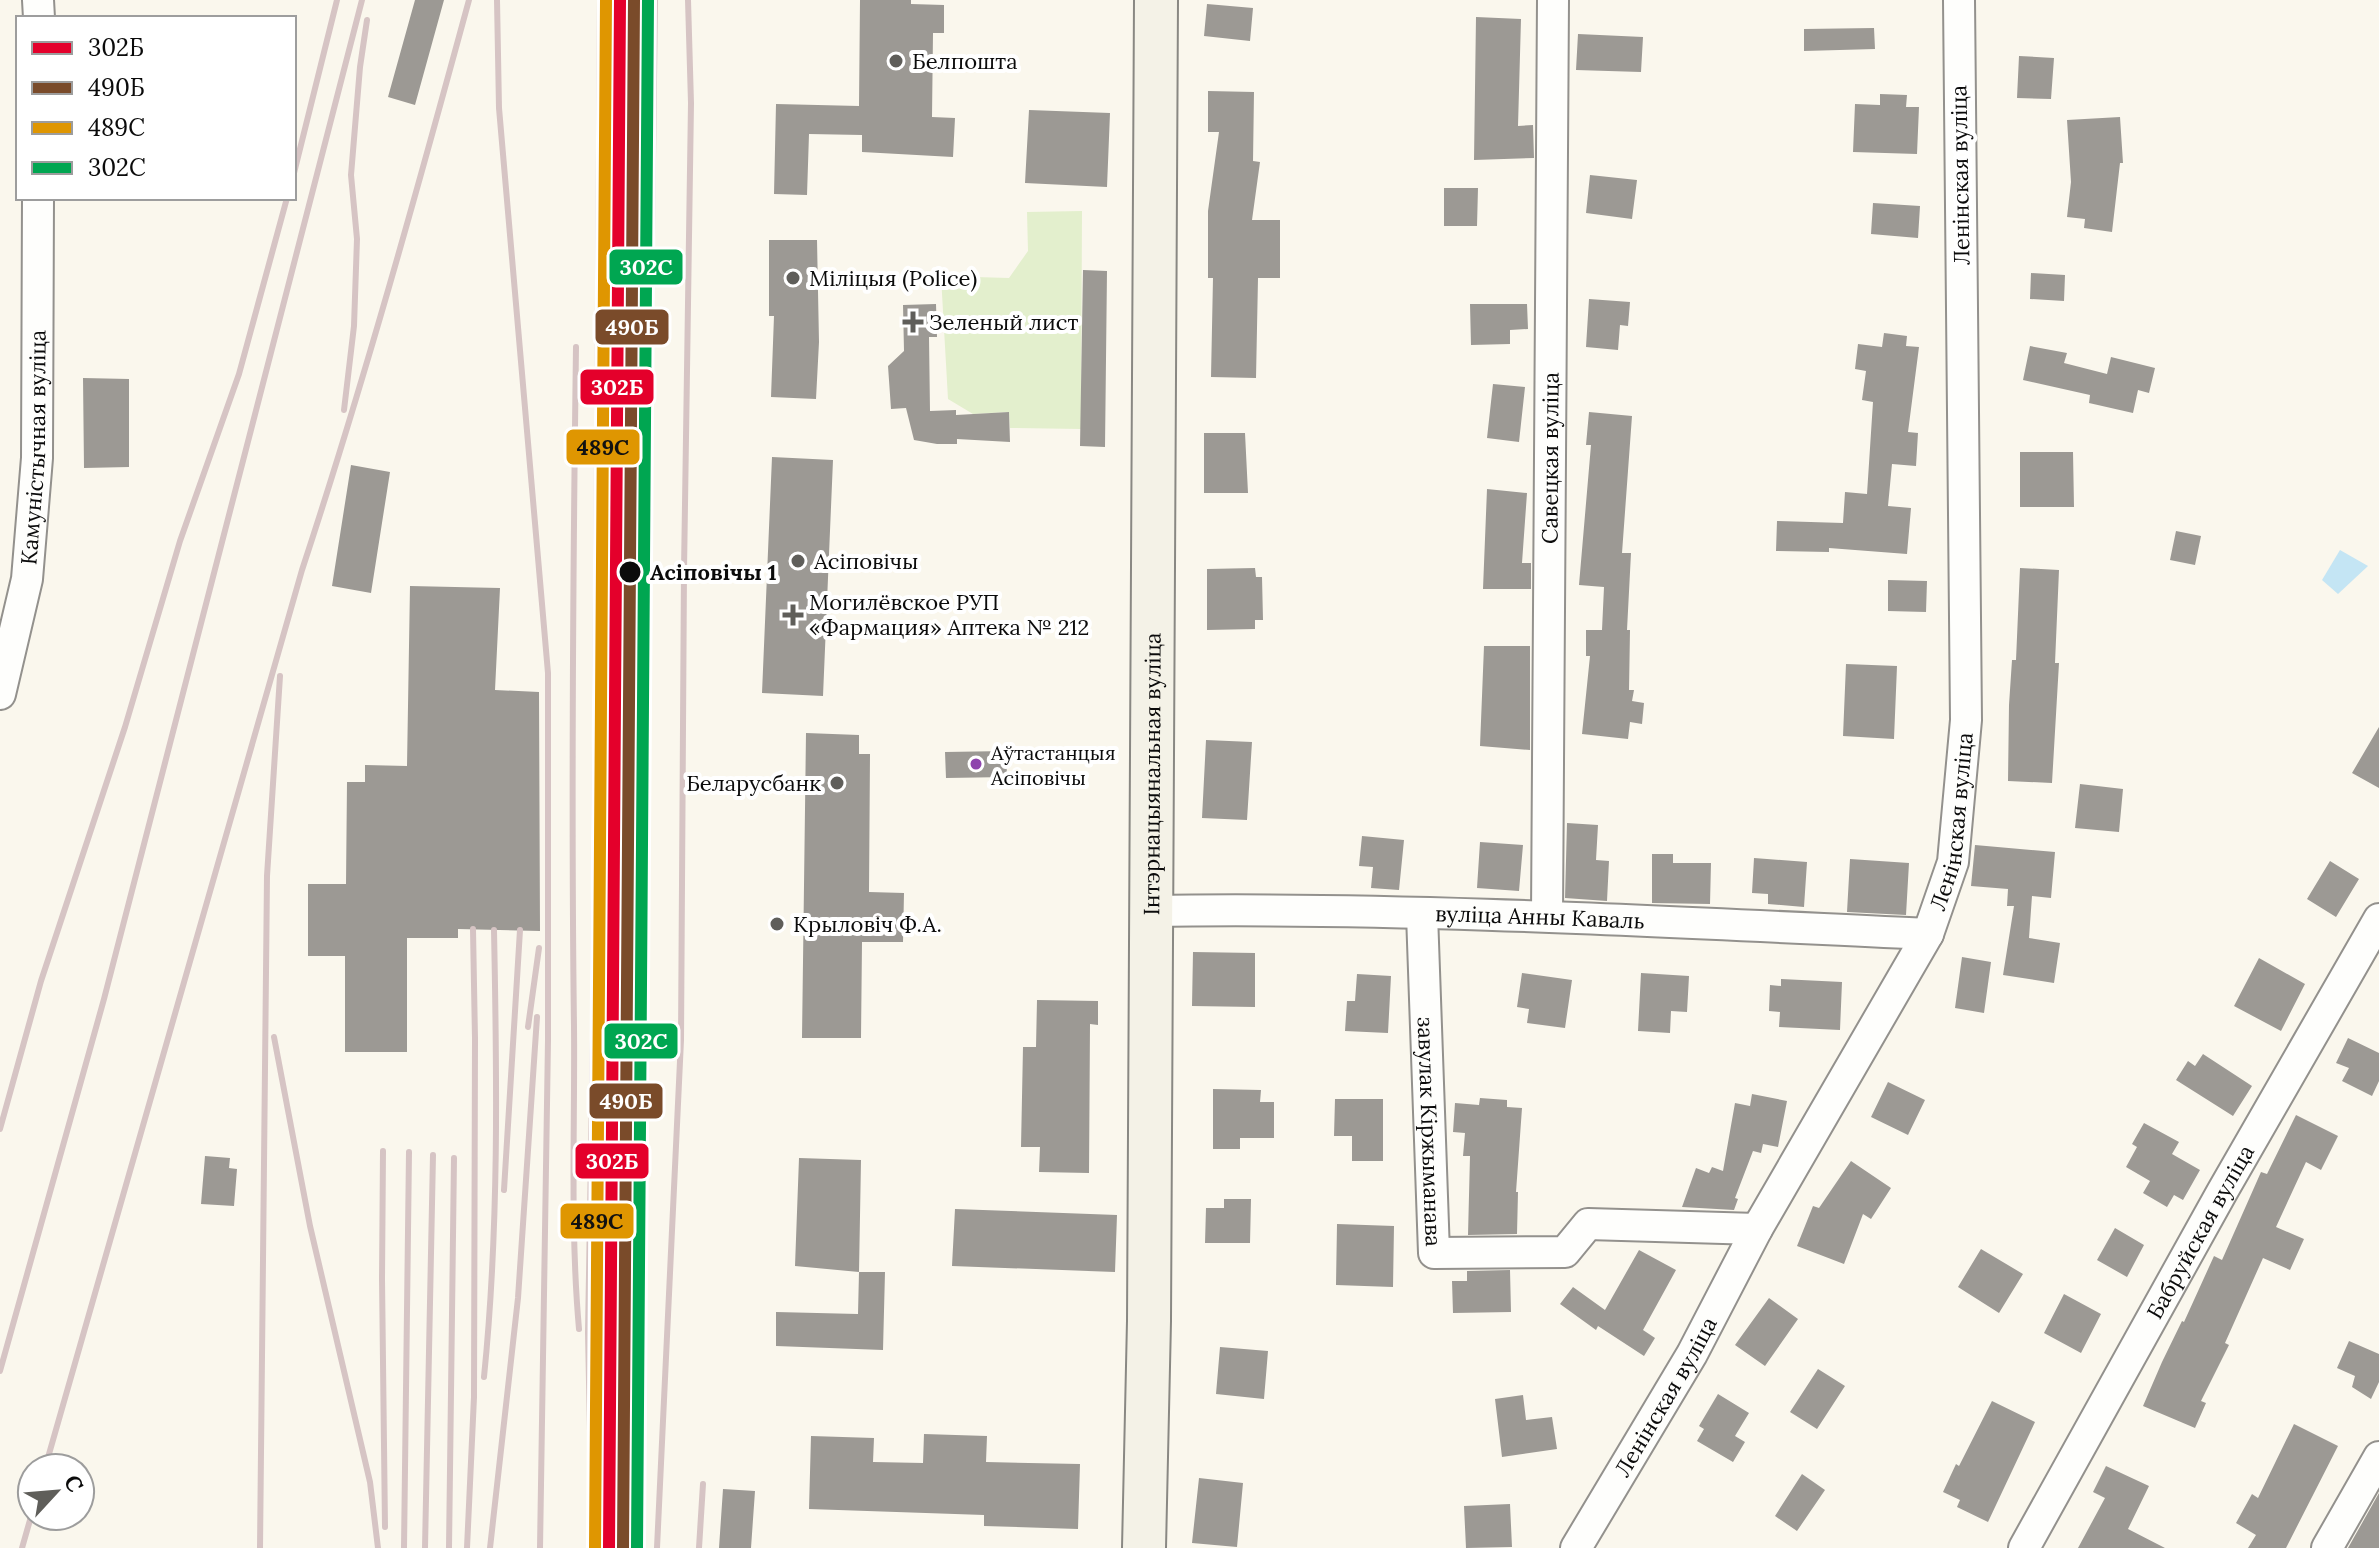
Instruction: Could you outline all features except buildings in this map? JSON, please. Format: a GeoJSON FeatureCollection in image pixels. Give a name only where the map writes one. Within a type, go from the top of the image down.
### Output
{"type":"FeatureCollection","features":[{"type":"Feature","properties":{"kind":"street","name":"Інтэрнацыянальная вуліца"},"geometry":{"type":"LineString","coordinates":[[1144,1548],[1149,1306],[1156,0]]}},
{"type":"Feature","properties":{"kind":"street","name":"Савецкая вуліца"},"geometry":{"type":"LineString","coordinates":[[1547,916],[1553,0]]}},
{"type":"Feature","properties":{"kind":"street","name":"Ленінская вуліца"},"geometry":{"type":"LineString","coordinates":[[1576,1548],[1692,1354],[1757,1229],[1928,934],[1953,862],[1966,720],[1959,0]]}},
{"type":"Feature","properties":{"kind":"street","name":"Камуністычная вуліца"},"geometry":{"type":"LineString","coordinates":[[0,694],[27,579],[36,474],[38,200]]}},
{"type":"Feature","properties":{"kind":"street","name":"вуліца Анны Каваль"},"geometry":{"type":"LineString","coordinates":[[1150,911],[1287,909],[1547,916],[1928,934]]}},
{"type":"Feature","properties":{"kind":"street","name":"завулак Кіржыманава"},"geometry":{"type":"LineString","coordinates":[[1422,914],[1434,1253],[1565,1252],[1588,1224],[1757,1229]]}},
{"type":"Feature","properties":{"kind":"street","name":"Бабруйская вуліца"},"geometry":{"type":"LineString","coordinates":[[2024,1548],[2214,1206],[2379,919]]}},
{"type":"Feature","properties":{"kind":"street"},"geometry":{"type":"LineString","coordinates":[[2327,1548],[2379,1457]]}},
{"type":"Feature","properties":{"kind":"green space"},"geometry":{"type":"Polygon","coordinates":[[[1082,211],[1081,429],[1010,428],[1009,412],[973,414],[948,399],[941,276],[1009,278],[1028,251],[1027,212],[1082,211]]]}},
{"type":"Feature","properties":{"kind":"water"},"geometry":{"type":"Polygon","coordinates":[[[2340,550],[2368,566],[2338,594],[2322,580],[2340,550]]]}},
{"type":"Feature","properties":{"kind":"railway"},"geometry":{"type":"LineString","coordinates":[[296,165],[337,0]]}},
{"type":"Feature","properties":{"kind":"railway"},"geometry":{"type":"LineString","coordinates":[[0,1371],[104,999],[362,0]]}},
{"type":"Feature","properties":{"kind":"railway"},"geometry":{"type":"LineString","coordinates":[[50,1452],[302,570],[389,286],[469,0]]}},
{"type":"Feature","properties":{"kind":"railway"},"geometry":{"type":"LineString","coordinates":[[497,0],[499,108],[548,673],[548,1040],[540,1548]]}},
{"type":"Feature","properties":{"kind":"railway"},"geometry":{"type":"LineString","coordinates":[[591,1480],[588,1333],[600,0]]}},
{"type":"Feature","properties":{"kind":"railway"},"geometry":{"type":"LineString","coordinates":[[639,1548],[655,0]]}},
{"type":"Feature","properties":{"kind":"railway"},"geometry":{"type":"LineString","coordinates":[[657,1548],[681,1040],[691,103],[688,0]]}},
{"type":"Feature","properties":{"kind":"railway"},"geometry":{"type":"LineString","coordinates":[[344,410],[354,326],[357,239],[351,175],[367,20]]}},
{"type":"Feature","properties":{"kind":"railway"},"geometry":{"type":"LineString","coordinates":[[0,1129],[41,981],[125,727],[180,541],[239,374],[286,200]]}},
{"type":"Feature","properties":{"kind":"railway"},"geometry":{"type":"LineString","coordinates":[[576,347],[573,856],[574,1178],[579,1329]]}},
{"type":"Feature","properties":{"kind":"railway"},"geometry":{"type":"LineString","coordinates":[[260,1548],[267,876],[280,676]]}},
{"type":"Feature","properties":{"kind":"railway"},"geometry":{"type":"LineString","coordinates":[[467,1548],[474,1397],[473,929]]}},
{"type":"Feature","properties":{"kind":"railway"},"geometry":{"type":"LineString","coordinates":[[484,1377],[495,1210],[494,930]]}},
{"type":"Feature","properties":{"kind":"railway"},"geometry":{"type":"LineString","coordinates":[[504,1190],[520,930]]}},
{"type":"Feature","properties":{"kind":"railway"},"geometry":{"type":"LineString","coordinates":[[528,1027],[539,948]]}},
{"type":"Feature","properties":{"kind":"railway"},"geometry":{"type":"LineString","coordinates":[[490,1548],[518,1298],[537,1017]]}},
{"type":"Feature","properties":{"kind":"railway"},"geometry":{"type":"LineString","coordinates":[[274,1037],[310,1226],[370,1482],[378,1548]]}},
{"type":"Feature","properties":{"kind":"railway"},"geometry":{"type":"LineString","coordinates":[[383,1151],[385,1527]]}},
{"type":"Feature","properties":{"kind":"railway"},"geometry":{"type":"LineString","coordinates":[[404,1548],[409,1152]]}},
{"type":"Feature","properties":{"kind":"railway"},"geometry":{"type":"LineString","coordinates":[[425,1548],[433,1155]]}},
{"type":"Feature","properties":{"kind":"railway"},"geometry":{"type":"LineString","coordinates":[[449,1548],[454,1158]]}},
{"type":"Feature","properties":{"kind":"railway"},"geometry":{"type":"LineString","coordinates":[[590,1468],[596,1548]]}},
{"type":"Feature","properties":{"kind":"railway"},"geometry":{"type":"LineString","coordinates":[[699,1548],[703,1484]]}},
{"type":"Feature","properties":{"kind":"railway"},"geometry":{"type":"LineString","coordinates":[[22,1548],[27,1532]]}},
{"type":"Feature","properties":{"kind":"transit line","name":"489С"},"geometry":{"type":"LineString","coordinates":[[595,1548],[606,0]]}},
{"type":"Feature","properties":{"kind":"transit line","name":"302Б"},"geometry":{"type":"LineString","coordinates":[[609,1548],[620,0]]}},
{"type":"Feature","properties":{"kind":"transit line","name":"490Б"},"geometry":{"type":"LineString","coordinates":[[623,1548],[634,0]]}},
{"type":"Feature","properties":{"kind":"transit line","name":"302С"},"geometry":{"type":"LineString","coordinates":[[637,1548],[648,0]]}},
{"type":"Feature","properties":{"kind":"place","name":"Белпошта"},"geometry":{"type":"Point","coordinates":[896,61]}},
{"type":"Feature","properties":{"kind":"place","name":"Міліцыя (Police)"},"geometry":{"type":"Point","coordinates":[793,278]}},
{"type":"Feature","properties":{"kind":"place","name":"Зеленый лист"},"geometry":{"type":"Point","coordinates":[913,322]}},
{"type":"Feature","properties":{"kind":"place","name":"Асіповічы"},"geometry":{"type":"Point","coordinates":[798,561]}},
{"type":"Feature","properties":{"kind":"place","name":"Асіповічы 1"},"geometry":{"type":"Point","coordinates":[630,572]}},
{"type":"Feature","properties":{"kind":"place","name":"Могилёвское РУП «Фармация» Аптека № 212"},"geometry":{"type":"Point","coordinates":[793,615]}},
{"type":"Feature","properties":{"kind":"place","name":"Аўтастанцыя Асіповічы"},"geometry":{"type":"Point","coordinates":[976,764]}},
{"type":"Feature","properties":{"kind":"place","name":"Беларусбанк"},"geometry":{"type":"Point","coordinates":[837,783]}},
{"type":"Feature","properties":{"kind":"place","name":"Крыловіч Ф.А."},"geometry":{"type":"Point","coordinates":[777,924]}}]}
